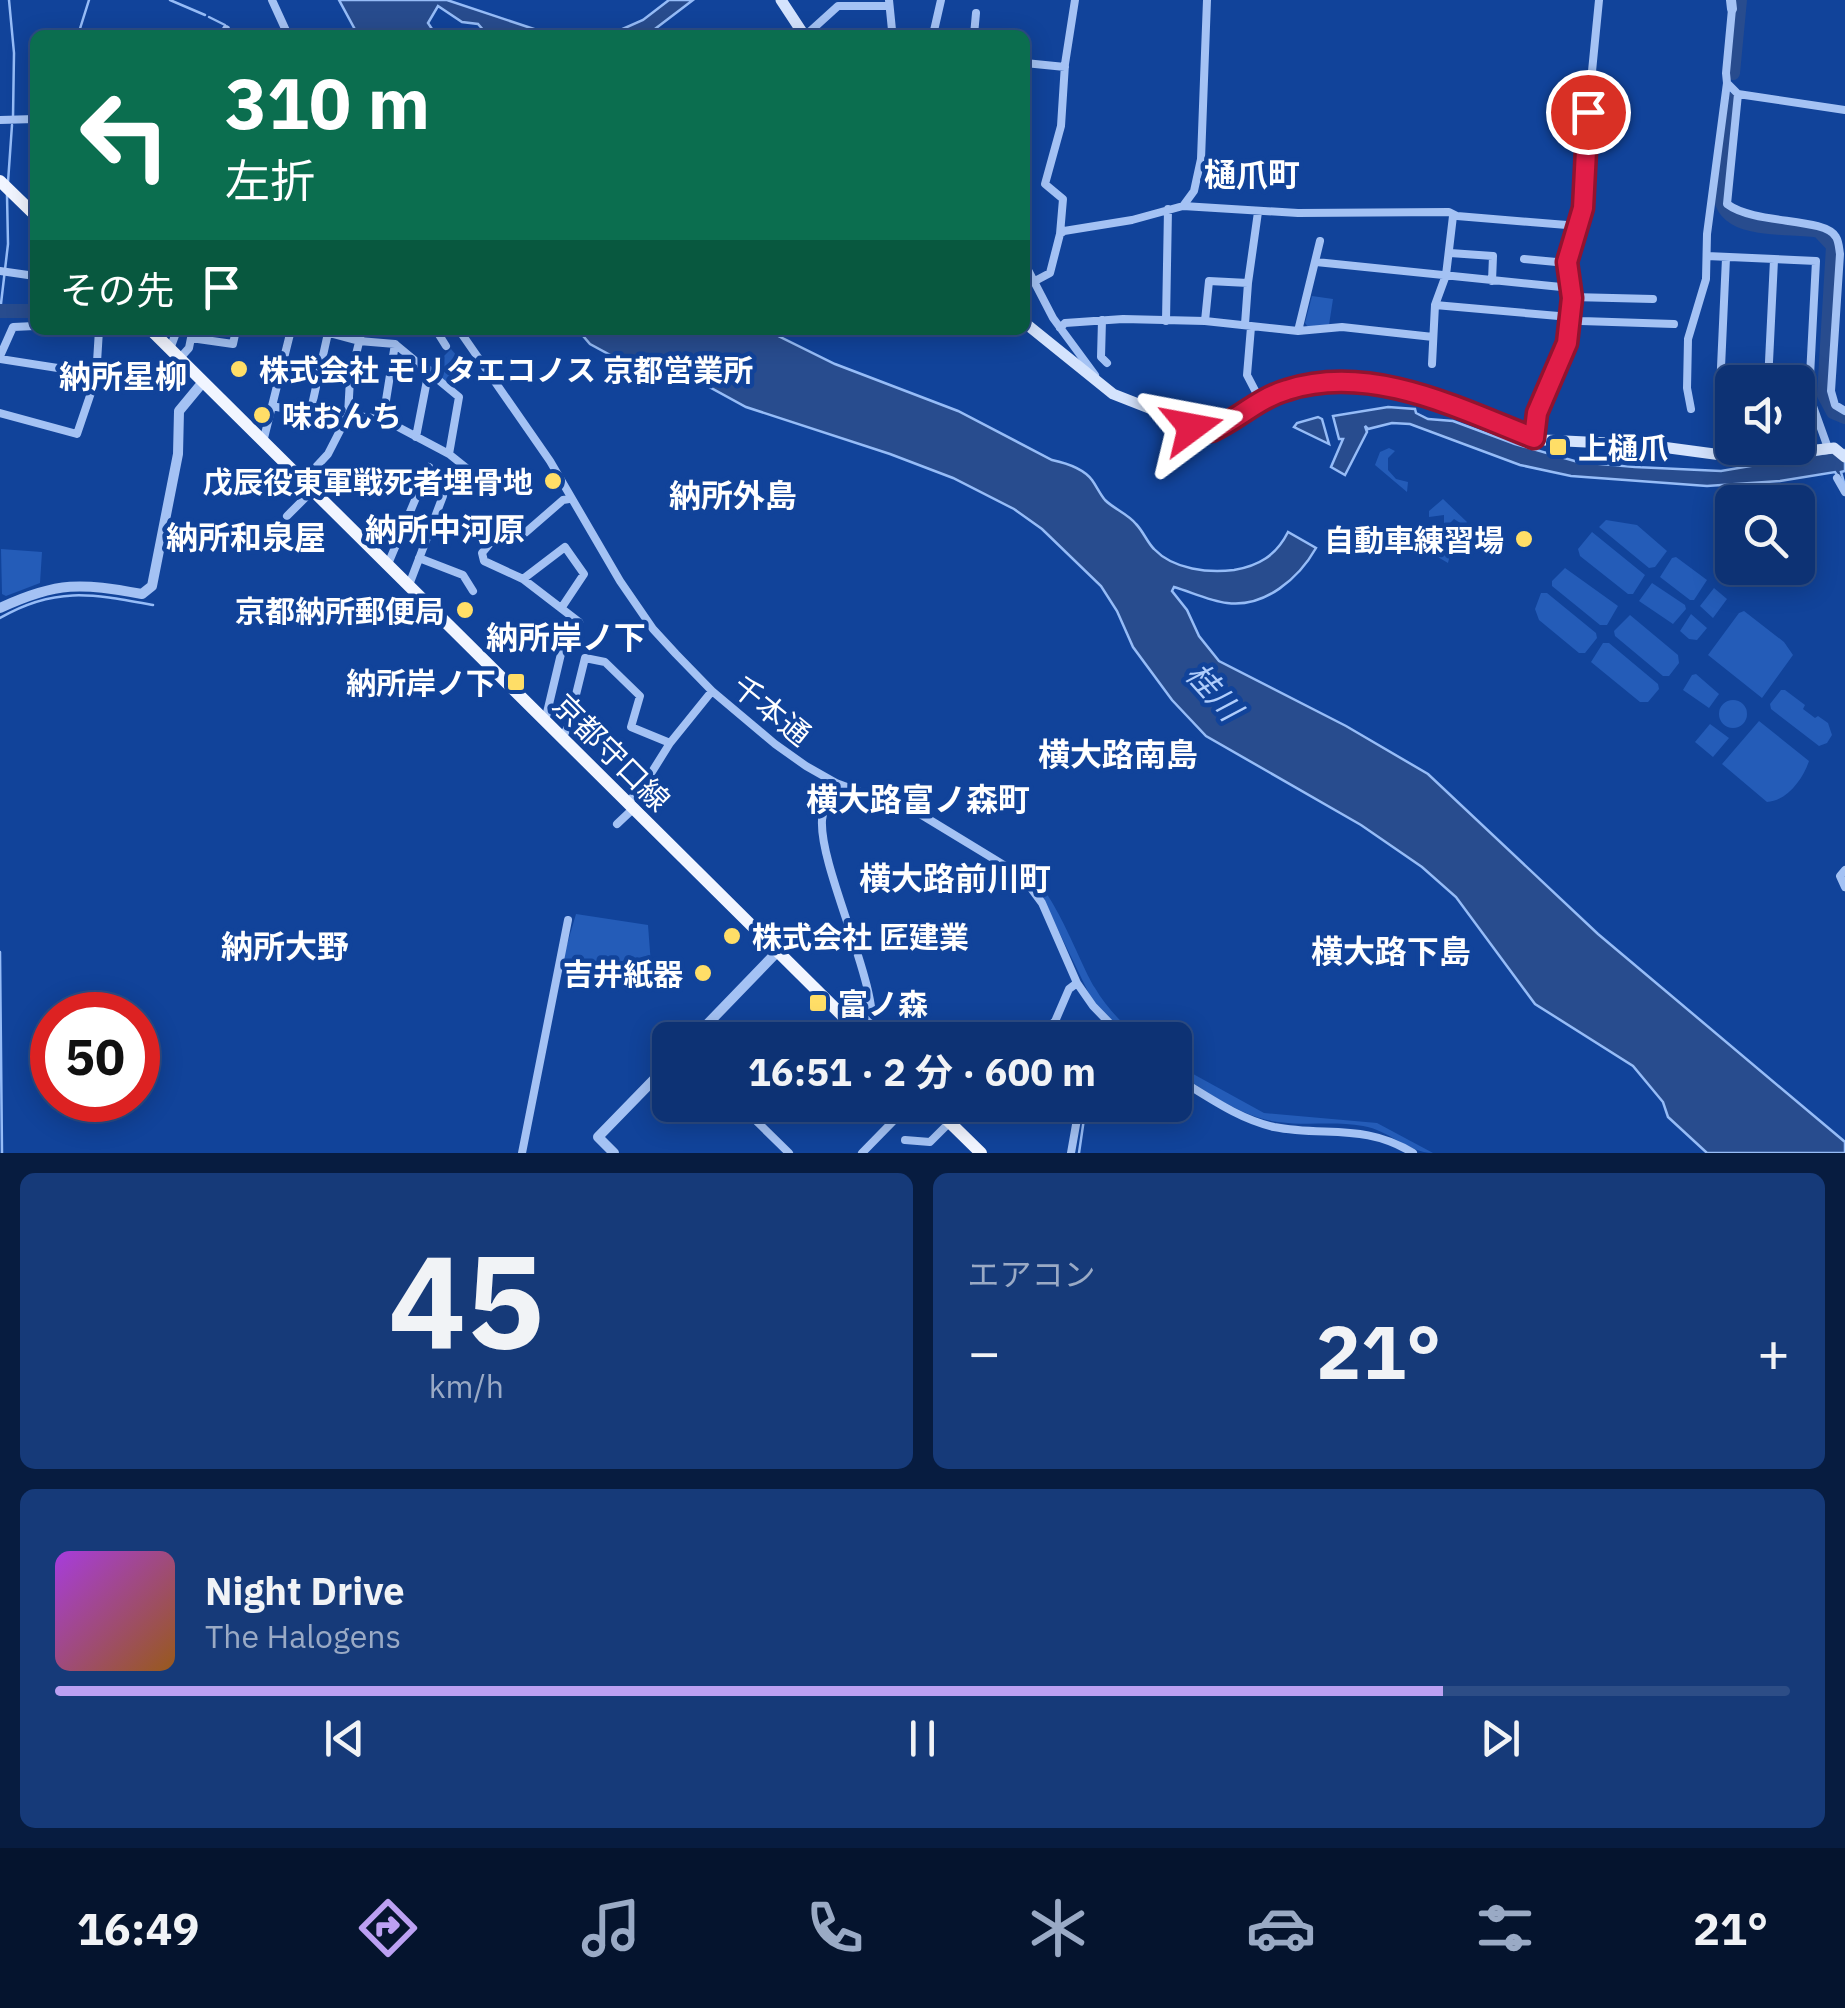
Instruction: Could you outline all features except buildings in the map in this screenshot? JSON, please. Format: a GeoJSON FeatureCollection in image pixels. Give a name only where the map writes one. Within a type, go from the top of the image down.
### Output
{"type":"FeatureCollection","features":[{"type":"Feature","properties":{"kind":"main road"},"geometry":{"type":"LineString","coordinates":[[786,2],[802,30]]}},
{"type":"Feature","properties":{"kind":"main road"},"geometry":{"type":"LineString","coordinates":[[5,185],[30,210]]}},
{"type":"Feature","properties":{"kind":"main road"},"geometry":{"type":"LineString","coordinates":[[1030,328],[1098,384],[1141,407],[1204,430],[1212,431],[1229,422],[1260,400],[1314,383],[1362,382],[1420,396],[1534,438],[1647,445],[1715,455]]}},
{"type":"Feature","properties":{"kind":"main road","name":"京都守口線"},"geometry":{"type":"LineString","coordinates":[[156,335],[850,1022]]}},
{"type":"Feature","properties":{"kind":"main road"},"geometry":{"type":"LineString","coordinates":[[950,1122],[981,1153]]}},
{"type":"Feature","properties":{"kind":"street"},"geometry":{"type":"LineString","coordinates":[[272,0],[286,30]]}},
{"type":"Feature","properties":{"kind":"street"},"geometry":{"type":"LineString","coordinates":[[934,30],[942,0]]}},
{"type":"Feature","properties":{"kind":"street"},"geometry":{"type":"LineString","coordinates":[[1035,281],[1050,274],[1060,234],[1062,199],[1045,184],[1061,126],[1075,0]]}},
{"type":"Feature","properties":{"kind":"street"},"geometry":{"type":"LineString","coordinates":[[1184,206],[1194,191],[1201,159],[1207,0]]}},
{"type":"Feature","properties":{"kind":"street"},"geometry":{"type":"LineString","coordinates":[[1534,438],[1537,413],[1567,343],[1572,293],[1567,262],[1583,208],[1599,0]]}},
{"type":"Feature","properties":{"kind":"street"},"geometry":{"type":"LineString","coordinates":[[811,30],[838,6],[889,3],[888,30]]}},
{"type":"Feature","properties":{"kind":"street"},"geometry":{"type":"LineString","coordinates":[[1691,410],[1686,388],[1688,339],[1706,278],[1709,214],[1727,83],[1732,5]]}},
{"type":"Feature","properties":{"kind":"street"},"geometry":{"type":"LineString","coordinates":[[974,30],[976,12]]}},
{"type":"Feature","properties":{"kind":"street"},"geometry":{"type":"LineString","coordinates":[[1030,65],[1065,67]]}},
{"type":"Feature","properties":{"kind":"street"},"geometry":{"type":"LineString","coordinates":[[1030,66],[1042,70]]}},
{"type":"Feature","properties":{"kind":"street"},"geometry":{"type":"LineString","coordinates":[[1727,83],[1738,94],[1845,110]]}},
{"type":"Feature","properties":{"kind":"street"},"geometry":{"type":"LineString","coordinates":[[1738,94],[1726,192],[1728,204],[1755,218],[1828,228],[1836,238],[1840,254],[1831,398],[1845,412]]}},
{"type":"Feature","properties":{"kind":"street"},"geometry":{"type":"LineString","coordinates":[[1060,234],[1184,206],[1258,212],[1449,212],[1453,216],[1579,226]]}},
{"type":"Feature","properties":{"kind":"street"},"geometry":{"type":"LineString","coordinates":[[1166,321],[1168,209]]}},
{"type":"Feature","properties":{"kind":"street"},"geometry":{"type":"LineString","coordinates":[[1258,212],[1248,283],[1248,375],[1260,400]]}},
{"type":"Feature","properties":{"kind":"street"},"geometry":{"type":"LineString","coordinates":[[1432,364],[1435,305],[1446,275],[1453,216]]}},
{"type":"Feature","properties":{"kind":"street"},"geometry":{"type":"LineString","coordinates":[[1298,331],[1320,241]]}},
{"type":"Feature","properties":{"kind":"street"},"geometry":{"type":"LineString","coordinates":[[1450,253],[1493,256],[1492,281]]}},
{"type":"Feature","properties":{"kind":"street"},"geometry":{"type":"LineString","coordinates":[[1707,256],[1816,261],[1812,365]]}},
{"type":"Feature","properties":{"kind":"street"},"geometry":{"type":"LineString","coordinates":[[1721,365],[1726,258]]}},
{"type":"Feature","properties":{"kind":"street"},"geometry":{"type":"LineString","coordinates":[[1524,259],[1567,262]]}},
{"type":"Feature","properties":{"kind":"street"},"geometry":{"type":"LineString","coordinates":[[1769,365],[1774,260]]}},
{"type":"Feature","properties":{"kind":"street"},"geometry":{"type":"LineString","coordinates":[[1316,262],[1652,299]]}},
{"type":"Feature","properties":{"kind":"street"},"geometry":{"type":"LineString","coordinates":[[5,272],[30,275]]}},
{"type":"Feature","properties":{"kind":"street"},"geometry":{"type":"LineString","coordinates":[[1030,272],[1060,328],[1098,384]]}},
{"type":"Feature","properties":{"kind":"street"},"geometry":{"type":"LineString","coordinates":[[1205,321],[1209,280],[1248,283]]}},
{"type":"Feature","properties":{"kind":"street"},"geometry":{"type":"LineString","coordinates":[[1435,305],[1581,320],[1674,324]]}},
{"type":"Feature","properties":{"kind":"street"},"geometry":{"type":"LineString","coordinates":[[1102,320],[1101,357],[1108,362]]}},
{"type":"Feature","properties":{"kind":"street"},"geometry":{"type":"LineString","coordinates":[[1060,328],[1064,323],[1102,320],[1205,321],[1298,331],[1342,326],[1433,337]]}},
{"type":"Feature","properties":{"kind":"street"},"geometry":{"type":"LineString","coordinates":[[30,326],[13,327],[0,357],[96,374]]}},
{"type":"Feature","properties":{"kind":"street"},"geometry":{"type":"LineString","coordinates":[[0,413],[77,434],[96,374],[99,335]]}},
{"type":"Feature","properties":{"kind":"street"},"geometry":{"type":"LineString","coordinates":[[177,335],[175,354],[189,348],[191,338],[207,335],[233,344],[235,335]]}},
{"type":"Feature","properties":{"kind":"street"},"geometry":{"type":"LineString","coordinates":[[262,442],[289,335]]}},
{"type":"Feature","properties":{"kind":"street"},"geometry":{"type":"LineString","coordinates":[[310,414],[328,335]]}},
{"type":"Feature","properties":{"kind":"street"},"geometry":{"type":"LineString","coordinates":[[335,335],[359,342],[395,344],[459,398],[449,454]]}},
{"type":"Feature","properties":{"kind":"street"},"geometry":{"type":"LineString","coordinates":[[286,516],[347,418],[350,379],[361,335]]}},
{"type":"Feature","properties":{"kind":"street"},"geometry":{"type":"LineString","coordinates":[[439,335],[446,346]]}},
{"type":"Feature","properties":{"kind":"street","name":"千本通"},"geometry":{"type":"LineString","coordinates":[[463,335],[522,418],[653,629],[712,691],[775,744],[836,783],[920,814],[1022,876],[1042,903],[1077,982],[1109,1022]]}},
{"type":"Feature","properties":{"kind":"street"},"geometry":{"type":"LineString","coordinates":[[382,419],[395,344]]}},
{"type":"Feature","properties":{"kind":"street"},"geometry":{"type":"LineString","coordinates":[[416,436],[429,370]]}},
{"type":"Feature","properties":{"kind":"street"},"geometry":{"type":"LineString","coordinates":[[0,608],[44,590],[74,584],[147,592],[152,586],[178,454],[180,411],[202,382]]}},
{"type":"Feature","properties":{"kind":"street"},"geometry":{"type":"LineString","coordinates":[[1815,400],[1831,398]]}},
{"type":"Feature","properties":{"kind":"street"},"geometry":{"type":"LineString","coordinates":[[272,406],[310,414],[382,419],[449,454],[469,470]]}},
{"type":"Feature","properties":{"kind":"street"},"geometry":{"type":"LineString","coordinates":[[1815,417],[1838,450]]}},
{"type":"Feature","properties":{"kind":"street"},"geometry":{"type":"LineString","coordinates":[[388,564],[429,467]]}},
{"type":"Feature","properties":{"kind":"street"},"geometry":{"type":"LineString","coordinates":[[1840,477],[1845,492]]}},
{"type":"Feature","properties":{"kind":"street"},"geometry":{"type":"LineString","coordinates":[[408,586],[443,496],[421,486]]}},
{"type":"Feature","properties":{"kind":"street"},"geometry":{"type":"LineString","coordinates":[[545,721],[565,638],[579,622],[523,580],[484,560],[482,553],[501,530],[525,533],[569,499]]}},
{"type":"Feature","properties":{"kind":"street"},"geometry":{"type":"LineString","coordinates":[[523,580],[565,547],[584,574],[562,607]]}},
{"type":"Feature","properties":{"kind":"street"},"geometry":{"type":"LineString","coordinates":[[419,558],[463,576],[473,591]]}},
{"type":"Feature","properties":{"kind":"street"},"geometry":{"type":"LineString","coordinates":[[562,738],[584,658],[605,662],[640,696],[631,727],[670,743]]}},
{"type":"Feature","properties":{"kind":"street"},"geometry":{"type":"LineString","coordinates":[[617,824],[670,743],[712,691]]}},
{"type":"Feature","properties":{"kind":"street"},"geometry":{"type":"LineString","coordinates":[[836,783],[822,822],[841,912],[872,998],[874,1022]]}},
{"type":"Feature","properties":{"kind":"street"},"geometry":{"type":"LineString","coordinates":[[1845,870],[1840,876],[1845,886]]}},
{"type":"Feature","properties":{"kind":"street"},"geometry":{"type":"LineString","coordinates":[[522,1153],[568,920]]}},
{"type":"Feature","properties":{"kind":"street"},"geometry":{"type":"LineString","coordinates":[[710,1022],[778,952]]}},
{"type":"Feature","properties":{"kind":"street"},"geometry":{"type":"LineString","coordinates":[[1054,1022],[1077,982]]}},
{"type":"Feature","properties":{"kind":"street"},"geometry":{"type":"LineString","coordinates":[[614,1153],[598,1137],[652,1082]]}},
{"type":"Feature","properties":{"kind":"street"},"geometry":{"type":"LineString","coordinates":[[1192,1086],[1256,1122],[1297,1130],[1369,1134],[1413,1153]]}},
{"type":"Feature","properties":{"kind":"street"},"geometry":{"type":"LineString","coordinates":[[757,1122],[788,1153]]}},
{"type":"Feature","properties":{"kind":"street"},"geometry":{"type":"LineString","coordinates":[[862,1153],[892,1122]]}},
{"type":"Feature","properties":{"kind":"street"},"geometry":{"type":"LineString","coordinates":[[905,1140],[930,1142],[950,1122]]}},
{"type":"Feature","properties":{"kind":"street"},"geometry":{"type":"LineString","coordinates":[[1071,1153],[1076,1122]]}},
{"type":"Feature","properties":{"kind":"shaded area"},"geometry":{"type":"Polygon","coordinates":[[[1312,296],[1333,299],[1329,325],[1308,327],[1305,323],[1312,296]]]}},
{"type":"Feature","properties":{"kind":"shaded area"},"geometry":{"type":"Polygon","coordinates":[[[451,349],[464,364],[459,370],[464,378],[454,389],[432,368],[451,349]]]}},
{"type":"Feature","properties":{"kind":"shaded area"},"geometry":{"type":"Polygon","coordinates":[[[1389,448],[1395,451],[1388,458],[1388,470],[1396,479],[1408,482],[1407,492],[1375,465],[1380,452],[1389,448]]]}},
{"type":"Feature","properties":{"kind":"shaded area"},"geometry":{"type":"Polygon","coordinates":[[[1443,499],[1467,522],[1465,526],[1454,519],[1444,529],[1444,515],[1429,517],[1429,511],[1443,499]]]}},
{"type":"Feature","properties":{"kind":"shaded area"},"geometry":{"type":"Polygon","coordinates":[[[1606,520],[1637,525],[1667,551],[1655,567],[1649,568],[1599,527],[1606,520]]]}},
{"type":"Feature","properties":{"kind":"shaded area"},"geometry":{"type":"Polygon","coordinates":[[[1418,523],[1426,524],[1425,538],[1439,536],[1435,548],[1450,555],[1448,563],[1412,542],[1411,533],[1418,523]]]}},
{"type":"Feature","properties":{"kind":"shaded area"},"geometry":{"type":"Polygon","coordinates":[[[1592,532],[1645,575],[1633,594],[1580,556],[1578,549],[1592,532]]]}},
{"type":"Feature","properties":{"kind":"shaded area"},"geometry":{"type":"Polygon","coordinates":[[[1,549],[42,552],[40,583],[6,596],[2,594],[1,549]]]}},
{"type":"Feature","properties":{"kind":"shaded area"},"geometry":{"type":"Polygon","coordinates":[[[1676,557],[1707,580],[1694,600],[1660,577],[1676,557]]]}},
{"type":"Feature","properties":{"kind":"shaded area"},"geometry":{"type":"Polygon","coordinates":[[[1565,568],[1618,606],[1607,625],[1600,625],[1552,586],[1565,568]]]}},
{"type":"Feature","properties":{"kind":"shaded area"},"geometry":{"type":"Polygon","coordinates":[[[1652,583],[1685,605],[1673,624],[1639,601],[1652,583]]]}},
{"type":"Feature","properties":{"kind":"shaded area"},"geometry":{"type":"Polygon","coordinates":[[[1714,588],[1727,599],[1713,618],[1700,606],[1714,588]]]}},
{"type":"Feature","properties":{"kind":"shaded area"},"geometry":{"type":"Polygon","coordinates":[[[1541,593],[1547,593],[1596,633],[1597,638],[1585,653],[1579,653],[1539,620],[1535,609],[1541,593]]]}},
{"type":"Feature","properties":{"kind":"shaded area"},"geometry":{"type":"Polygon","coordinates":[[[1744,611],[1784,642],[1793,655],[1762,698],[1708,655],[1744,611]]]}},
{"type":"Feature","properties":{"kind":"shaded area"},"geometry":{"type":"Polygon","coordinates":[[[1691,614],[1707,628],[1697,640],[1680,631],[1691,614]]]}},
{"type":"Feature","properties":{"kind":"shaded area"},"geometry":{"type":"Polygon","coordinates":[[[1630,615],[1678,655],[1679,663],[1669,676],[1663,676],[1615,636],[1614,631],[1630,615]]]}},
{"type":"Feature","properties":{"kind":"shaded area"},"geometry":{"type":"Polygon","coordinates":[[[1603,643],[1609,643],[1658,684],[1659,689],[1648,702],[1640,702],[1591,662],[1603,643]]]}},
{"type":"Feature","properties":{"kind":"shaded area"},"geometry":{"type":"Polygon","coordinates":[[[1696,674],[1719,694],[1709,708],[1683,690],[1696,674]]]}},
{"type":"Feature","properties":{"kind":"shaded area"},"geometry":{"type":"Polygon","coordinates":[[[1781,690],[1805,705],[1803,709],[1815,718],[1828,723],[1832,735],[1827,743],[1819,746],[1771,709],[1770,704],[1781,690]]]}},
{"type":"Feature","properties":{"kind":"shaded area"},"geometry":{"type":"Polygon","coordinates":[[[1733,700],[1743,704],[1747,714],[1743,724],[1733,728],[1723,724],[1719,714],[1723,704],[1733,700]]]}},
{"type":"Feature","properties":{"kind":"shaded area"},"geometry":{"type":"Polygon","coordinates":[[[1759,721],[1809,761],[1793,788],[1781,798],[1767,802],[1722,764],[1759,721]]]}},
{"type":"Feature","properties":{"kind":"shaded area"},"geometry":{"type":"Polygon","coordinates":[[[1710,724],[1729,738],[1713,757],[1695,742],[1710,724]]]}},
{"type":"Feature","properties":{"kind":"shaded area"},"geometry":{"type":"Polygon","coordinates":[[[1015,866],[1027,872],[1051,900],[1099,995],[1122,1022],[1112,1022],[1093,1002],[1045,903],[1015,866]]]}},
{"type":"Feature","properties":{"kind":"shaded area"},"geometry":{"type":"Polygon","coordinates":[[[576,914],[648,925],[652,978],[623,980],[559,972],[576,914]]]}},
{"type":"Feature","properties":{"kind":"shaded area"},"geometry":{"type":"Polygon","coordinates":[[[1192,1073],[1264,1113],[1377,1123],[1433,1153],[1363,1126],[1264,1119],[1192,1082],[1192,1073]]]}},
{"type":"Feature","properties":{"kind":"water"},"geometry":{"type":"Polygon","coordinates":[[[339,0],[447,0],[537,30],[483,30],[438,6],[428,23],[433,30],[355,30],[339,0]]]}},
{"type":"Feature","properties":{"kind":"water"},"geometry":{"type":"Polygon","coordinates":[[[669,0],[693,0],[654,30],[620,30],[643,20],[669,0]]]}},
{"type":"Feature","properties":{"kind":"water","name":"桂川"},"geometry":{"type":"Polygon","coordinates":[[[582,335],[776,335],[835,364],[958,411],[1052,460],[1079,469],[1105,500],[1133,520],[1154,549],[1171,562],[1214,571],[1251,566],[1272,554],[1288,532],[1316,548],[1290,580],[1255,601],[1227,603],[1174,587],[1172,591],[1219,661],[1346,726],[1428,774],[1598,934],[1845,1142],[1845,1153],[1707,1153],[1668,1117],[1663,1102],[1633,1066],[1535,1004],[1456,897],[1422,867],[1361,825],[1206,736],[1172,700],[1133,647],[1101,586],[1042,529],[1014,509],[953,478],[890,454],[746,407],[669,365],[614,357],[582,335]]]}},
{"type":"Feature","properties":{"kind":"water"},"geometry":{"type":"Polygon","coordinates":[[[1388,407],[1415,409],[1428,419],[1453,421],[1578,462],[1635,467],[1721,471],[1756,465],[1815,465],[1815,455],[1845,450],[1845,471],[1841,472],[1845,486],[1835,472],[1707,486],[1571,476],[1520,465],[1410,424],[1392,423],[1368,429],[1365,426],[1367,432],[1345,475],[1331,467],[1343,439],[1339,439],[1333,416],[1388,407]]]}},
{"type":"Feature","properties":{"kind":"water"},"geometry":{"type":"Polygon","coordinates":[[[1318,417],[1322,419],[1329,444],[1294,427],[1318,417]]]}},
{"type":"Feature","properties":{"kind":"waterway"},"geometry":{"type":"LineString","coordinates":[[9,0],[14,53],[13,117]]}},
{"type":"Feature","properties":{"kind":"waterway"},"geometry":{"type":"LineString","coordinates":[[80,30],[89,0]]}},
{"type":"Feature","properties":{"kind":"waterway"},"geometry":{"type":"LineString","coordinates":[[170,0],[205,15]]}},
{"type":"Feature","properties":{"kind":"waterway"},"geometry":{"type":"LineString","coordinates":[[1733,73],[1740,0]]}},
{"type":"Feature","properties":{"kind":"waterway"},"geometry":{"type":"LineString","coordinates":[[209,17],[225,25]]}},
{"type":"Feature","properties":{"kind":"waterway"},"geometry":{"type":"LineString","coordinates":[[1730,100],[1720,194],[1724,207],[1745,223],[1819,231],[1833,246],[1824,395],[1833,412],[1845,417]]}},
{"type":"Feature","properties":{"kind":"waterway"},"geometry":{"type":"LineString","coordinates":[[8,182],[12,125]]}},
{"type":"Feature","properties":{"kind":"waterway"},"geometry":{"type":"LineString","coordinates":[[0,312],[8,244],[7,195]]}},
{"type":"Feature","properties":{"kind":"waterway"},"geometry":{"type":"LineString","coordinates":[[0,311],[30,311]]}},
{"type":"Feature","properties":{"kind":"waterway"},"geometry":{"type":"LineString","coordinates":[[0,618],[39,601],[75,595],[153,605]]}},
{"type":"Feature","properties":{"kind":"waterway"},"geometry":{"type":"LineString","coordinates":[[0,952],[2,1153]]}},
{"type":"Feature","properties":{"kind":"waterway"},"geometry":{"type":"LineString","coordinates":[[1079,1153],[1084,1122]]}},
{"type":"Feature","properties":{"kind":"place","name":"株式会社 モリタエコノス 京都営業所"},"geometry":{"type":"Point","coordinates":[239,369]}},
{"type":"Feature","properties":{"kind":"place","name":"味おんち"},"geometry":{"type":"Point","coordinates":[262,415]}},
{"type":"Feature","properties":{"kind":"place","name":"上樋爪"},"geometry":{"type":"Point","coordinates":[1558,447]}},
{"type":"Feature","properties":{"kind":"place","name":"戊辰役東軍戦死者埋骨地"},"geometry":{"type":"Point","coordinates":[553,481]}},
{"type":"Feature","properties":{"kind":"place","name":"自動車練習場"},"geometry":{"type":"Point","coordinates":[1524,539]}},
{"type":"Feature","properties":{"kind":"place","name":"京都納所郵便局"},"geometry":{"type":"Point","coordinates":[465,610]}},
{"type":"Feature","properties":{"kind":"place","name":"納所岸ノ下"},"geometry":{"type":"Point","coordinates":[516,682]}},
{"type":"Feature","properties":{"kind":"place","name":"株式会社 匠建業"},"geometry":{"type":"Point","coordinates":[732,936]}},
{"type":"Feature","properties":{"kind":"place","name":"吉井紙器"},"geometry":{"type":"Point","coordinates":[703,973]}},
{"type":"Feature","properties":{"kind":"place","name":"富ノ森"},"geometry":{"type":"Point","coordinates":[818,1003]}},
{"type":"Feature","properties":{"kind":"district","name":"樋爪町"},"geometry":{"type":"Point","coordinates":[1252,174]}},
{"type":"Feature","properties":{"kind":"district","name":"納所星柳"},"geometry":{"type":"Point","coordinates":[123,376]}},
{"type":"Feature","properties":{"kind":"district","name":"納所外島"},"geometry":{"type":"Point","coordinates":[733,495]}},
{"type":"Feature","properties":{"kind":"district","name":"納所中河原"},"geometry":{"type":"Point","coordinates":[445,529]}},
{"type":"Feature","properties":{"kind":"district","name":"納所和泉屋"},"geometry":{"type":"Point","coordinates":[246,537]}},
{"type":"Feature","properties":{"kind":"district","name":"納所岸ノ下"},"geometry":{"type":"Point","coordinates":[566,637]}},
{"type":"Feature","properties":{"kind":"district","name":"横大路南島"},"geometry":{"type":"Point","coordinates":[1118,754]}},
{"type":"Feature","properties":{"kind":"district","name":"横大路富ノ森町"},"geometry":{"type":"Point","coordinates":[918,799]}},
{"type":"Feature","properties":{"kind":"district","name":"横大路前川町"},"geometry":{"type":"Point","coordinates":[955,878]}},
{"type":"Feature","properties":{"kind":"district","name":"納所大野"},"geometry":{"type":"Point","coordinates":[285,946]}},
{"type":"Feature","properties":{"kind":"district","name":"横大路下島"},"geometry":{"type":"Point","coordinates":[1391,951]}},
{"type":"Feature","properties":{"kind":"route"},"geometry":{"type":"LineString","coordinates":[[1192,427],[1212,431],[1260,400],[1314,383],[1342,381],[1404,391],[1534,438],[1537,413],[1567,343],[1572,298],[1567,262],[1583,208],[1588,112]]}}]}
